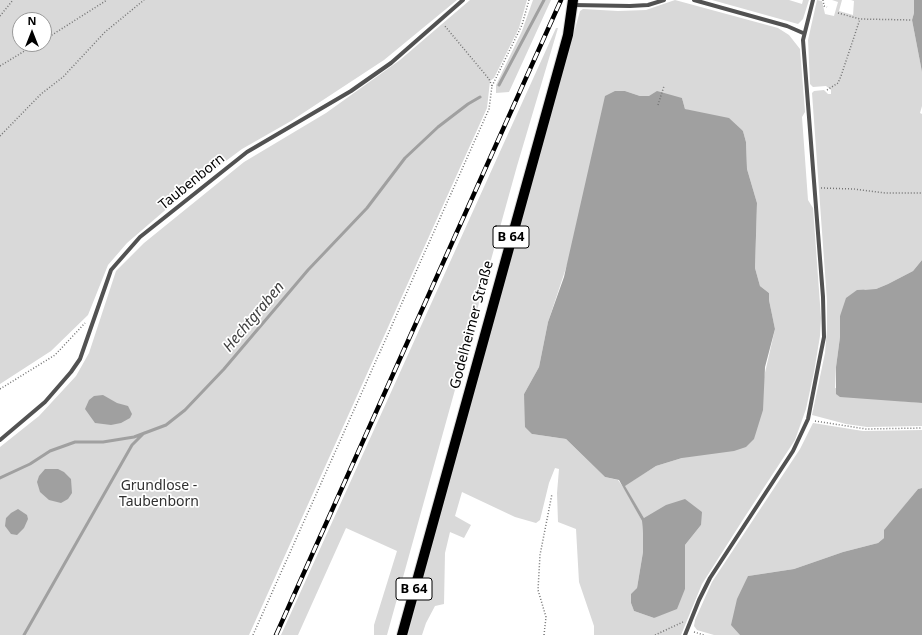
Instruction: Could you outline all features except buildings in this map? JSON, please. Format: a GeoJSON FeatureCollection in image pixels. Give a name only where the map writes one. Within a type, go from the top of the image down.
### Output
{"type":"FeatureCollection","features":[{"type":"Feature","properties":{"kind":"main road","name":"Godelheimer Straße"},"geometry":{"type":"LineString","coordinates":[[402,635],[568,35],[573,2]]}},
{"type":"Feature","properties":{"kind":"lane","name":"Taubenborn"},"geometry":{"type":"LineString","coordinates":[[0,440],[45,402],[71,372],[80,359],[111,270],[140,237],[247,152],[352,91],[391,63],[463,0]]}},
{"type":"Feature","properties":{"kind":"lane"},"geometry":{"type":"LineString","coordinates":[[573,2],[630,6],[648,5],[664,0]]}},
{"type":"Feature","properties":{"kind":"lane"},"geometry":{"type":"LineString","coordinates":[[694,0],[787,26],[803,33]]}},
{"type":"Feature","properties":{"kind":"lane"},"geometry":{"type":"LineString","coordinates":[[685,635],[690,620],[710,578],[794,451],[808,419],[824,337],[823,297],[803,33],[813,0]]}},
{"type":"Feature","properties":{"kind":"path"},"geometry":{"type":"LineString","coordinates":[[0,16],[13,0]]}},
{"type":"Feature","properties":{"kind":"path"},"geometry":{"type":"LineString","coordinates":[[52,35],[107,0]]}},
{"type":"Feature","properties":{"kind":"path"},"geometry":{"type":"LineString","coordinates":[[0,136],[41,94],[63,77],[106,32],[144,0]]}},
{"type":"Feature","properties":{"kind":"path"},"geometry":{"type":"LineString","coordinates":[[254,635],[489,109],[492,86],[522,25],[529,0]]}},
{"type":"Feature","properties":{"kind":"path"},"geometry":{"type":"LineString","coordinates":[[823,0],[824,6],[827,7]]}},
{"type":"Feature","properties":{"kind":"path"},"geometry":{"type":"LineString","coordinates":[[838,13],[860,19],[912,20]]}},
{"type":"Feature","properties":{"kind":"path"},"geometry":{"type":"LineString","coordinates":[[827,90],[838,83],[860,19]]}},
{"type":"Feature","properties":{"kind":"path"},"geometry":{"type":"LineString","coordinates":[[440,20],[489,80],[492,86]]}},
{"type":"Feature","properties":{"kind":"path"},"geometry":{"type":"LineString","coordinates":[[0,66],[23,52]]}},
{"type":"Feature","properties":{"kind":"path"},"geometry":{"type":"LineString","coordinates":[[658,105],[664,86]]}},
{"type":"Feature","properties":{"kind":"path"},"geometry":{"type":"LineString","coordinates":[[815,188],[854,189],[885,193],[922,193]]}},
{"type":"Feature","properties":{"kind":"path"},"geometry":{"type":"LineString","coordinates":[[0,389],[55,355],[98,309]]}},
{"type":"Feature","properties":{"kind":"path"},"geometry":{"type":"LineString","coordinates":[[808,419],[866,429],[922,428]]}},
{"type":"Feature","properties":{"kind":"path"},"geometry":{"type":"LineString","coordinates":[[544,635],[546,617],[538,590],[540,556],[548,523],[552,494]]}},
{"type":"Feature","properties":{"kind":"path"},"geometry":{"type":"LineString","coordinates":[[655,635],[690,620]]}},
{"type":"Feature","properties":{"kind":"path"},"geometry":{"type":"LineString","coordinates":[[687,629],[704,635]]}},
{"type":"Feature","properties":{"kind":"green space"},"geometry":{"type":"Polygon","coordinates":[[[0,0],[457,0],[384,60],[291,121],[242,149],[199,181],[127,243],[108,265],[88,315],[51,351],[0,384],[0,0]]]}},
{"type":"Feature","properties":{"kind":"green space","name":"Grundlose - Taubenborn"},"geometry":{"type":"Polygon","coordinates":[[[470,0],[527,0],[519,28],[494,78],[490,81],[487,108],[249,635],[0,635],[0,447],[39,416],[76,376],[89,353],[116,271],[144,243],[244,162],[326,113],[400,60],[470,0]]]}},
{"type":"Feature","properties":{"kind":"green space"},"geometry":{"type":"Polygon","coordinates":[[[533,0],[551,0],[509,92],[496,93],[496,85],[522,31],[533,0]]]}},
{"type":"Feature","properties":{"kind":"green space"},"geometry":{"type":"Polygon","coordinates":[[[675,0],[778,28],[789,35],[800,49],[805,112],[802,117],[808,200],[813,208],[821,318],[820,336],[814,372],[806,409],[795,440],[702,584],[681,635],[594,635],[594,626],[579,582],[576,529],[558,522],[557,493],[559,469],[555,468],[549,483],[540,520],[536,523],[515,517],[462,492],[455,516],[471,525],[464,538],[450,532],[445,553],[444,604],[435,606],[426,623],[422,635],[408,635],[513,248],[580,11],[583,9],[618,11],[646,10],[675,0]],[[625,91],[548,322],[539,367],[524,394],[532,434],[566,439],[605,477],[618,480],[626,491],[642,521],[643,533],[643,552],[637,588],[631,603],[634,611],[654,618],[685,589],[685,545],[701,525],[644,518],[624,486],[656,466],[682,458],[764,377],[775,329],[769,293],[760,286],[755,268],[757,203],[747,169],[746,142],[743,131],[685,109],[682,98],[640,96],[625,91]]]}},
{"type":"Feature","properties":{"kind":"green space"},"geometry":{"type":"Polygon","coordinates":[[[712,0],[789,0],[802,4],[803,0],[809,0],[803,19],[798,24],[712,0]]]}},
{"type":"Feature","properties":{"kind":"green space"},"geometry":{"type":"Polygon","coordinates":[[[817,0],[822,1],[825,14],[834,16],[838,2],[832,0],[842,0],[839,11],[853,15],[854,1],[851,0],[914,0],[914,13],[912,20],[922,72],[922,106],[920,113],[922,114],[922,260],[913,271],[888,284],[876,289],[865,289],[840,316],[840,337],[835,388],[901,401],[922,403],[922,426],[867,427],[846,424],[812,415],[825,353],[827,301],[812,93],[814,91],[824,90],[828,94],[831,94],[831,90],[826,86],[813,87],[810,84],[808,40],[817,0]]]}},
{"type":"Feature","properties":{"kind":"green space"},"geometry":{"type":"Polygon","coordinates":[[[556,28],[558,28],[517,166],[387,635],[374,635],[374,625],[397,551],[346,528],[298,635],[281,635],[556,28]]]}},
{"type":"Feature","properties":{"kind":"green space"},"geometry":{"type":"Polygon","coordinates":[[[813,423],[863,431],[922,430],[922,488],[918,489],[885,530],[884,538],[878,543],[843,552],[794,569],[748,576],[739,632],[740,635],[714,635],[697,630],[694,626],[695,620],[712,582],[800,449],[813,423]]]}},
{"type":"Feature","properties":{"kind":"shaded area"},"geometry":{"type":"Polygon","coordinates":[[[914,0],[922,0],[922,72],[912,20],[914,13],[914,0]]]}},
{"type":"Feature","properties":{"kind":"shaded area"},"geometry":{"type":"Polygon","coordinates":[[[615,91],[625,91],[640,96],[649,96],[657,91],[682,98],[685,109],[729,118],[743,131],[746,142],[747,169],[757,203],[755,268],[760,286],[769,293],[775,329],[765,367],[763,410],[754,439],[746,447],[734,451],[682,458],[656,466],[625,486],[644,518],[666,505],[685,499],[702,512],[701,525],[685,545],[685,589],[677,609],[654,618],[634,611],[631,603],[631,594],[637,588],[643,552],[642,521],[619,480],[605,477],[566,439],[532,434],[525,427],[524,394],[539,367],[548,322],[564,277],[605,96],[615,91]]]}},
{"type":"Feature","properties":{"kind":"shaded area"},"geometry":{"type":"Polygon","coordinates":[[[922,260],[922,403],[840,397],[836,394],[836,367],[840,337],[840,316],[846,298],[857,290],[876,289],[888,284],[913,271],[922,260]]]}},
{"type":"Feature","properties":{"kind":"shaded area"},"geometry":{"type":"Polygon","coordinates":[[[103,395],[117,403],[128,406],[132,414],[130,418],[121,423],[111,425],[95,423],[85,409],[89,400],[94,396],[103,395]]]}},
{"type":"Feature","properties":{"kind":"shaded area"},"geometry":{"type":"Polygon","coordinates":[[[45,469],[58,469],[64,472],[71,479],[72,493],[68,499],[61,503],[49,500],[40,492],[37,482],[39,476],[45,469]]]}},
{"type":"Feature","properties":{"kind":"shaded area"},"geometry":{"type":"Polygon","coordinates":[[[922,488],[922,635],[740,635],[731,625],[737,599],[748,576],[794,569],[843,552],[878,543],[884,538],[884,530],[918,489],[922,488]]]}},
{"type":"Feature","properties":{"kind":"shaded area"},"geometry":{"type":"Polygon","coordinates":[[[18,509],[27,515],[28,519],[24,528],[17,535],[11,534],[5,526],[6,518],[18,509]]]}},
{"type":"Feature","properties":{"kind":"waterway","name":"Hechtgraben"},"geometry":{"type":"LineString","coordinates":[[499,85],[544,0]]}},
{"type":"Feature","properties":{"kind":"waterway","name":"Hechtgraben"},"geometry":{"type":"LineString","coordinates":[[0,478],[30,464],[50,451],[75,442],[103,442],[134,437],[166,425],[185,410],[224,369],[308,270],[367,208],[405,158],[438,127],[468,104],[480,97]]}},
{"type":"Feature","properties":{"kind":"waterway"},"geometry":{"type":"LineString","coordinates":[[24,635],[132,445],[144,433]]}},
{"type":"Feature","properties":{"kind":"railway"},"geometry":{"type":"LineString","coordinates":[[276,635],[561,0]]}}]}
